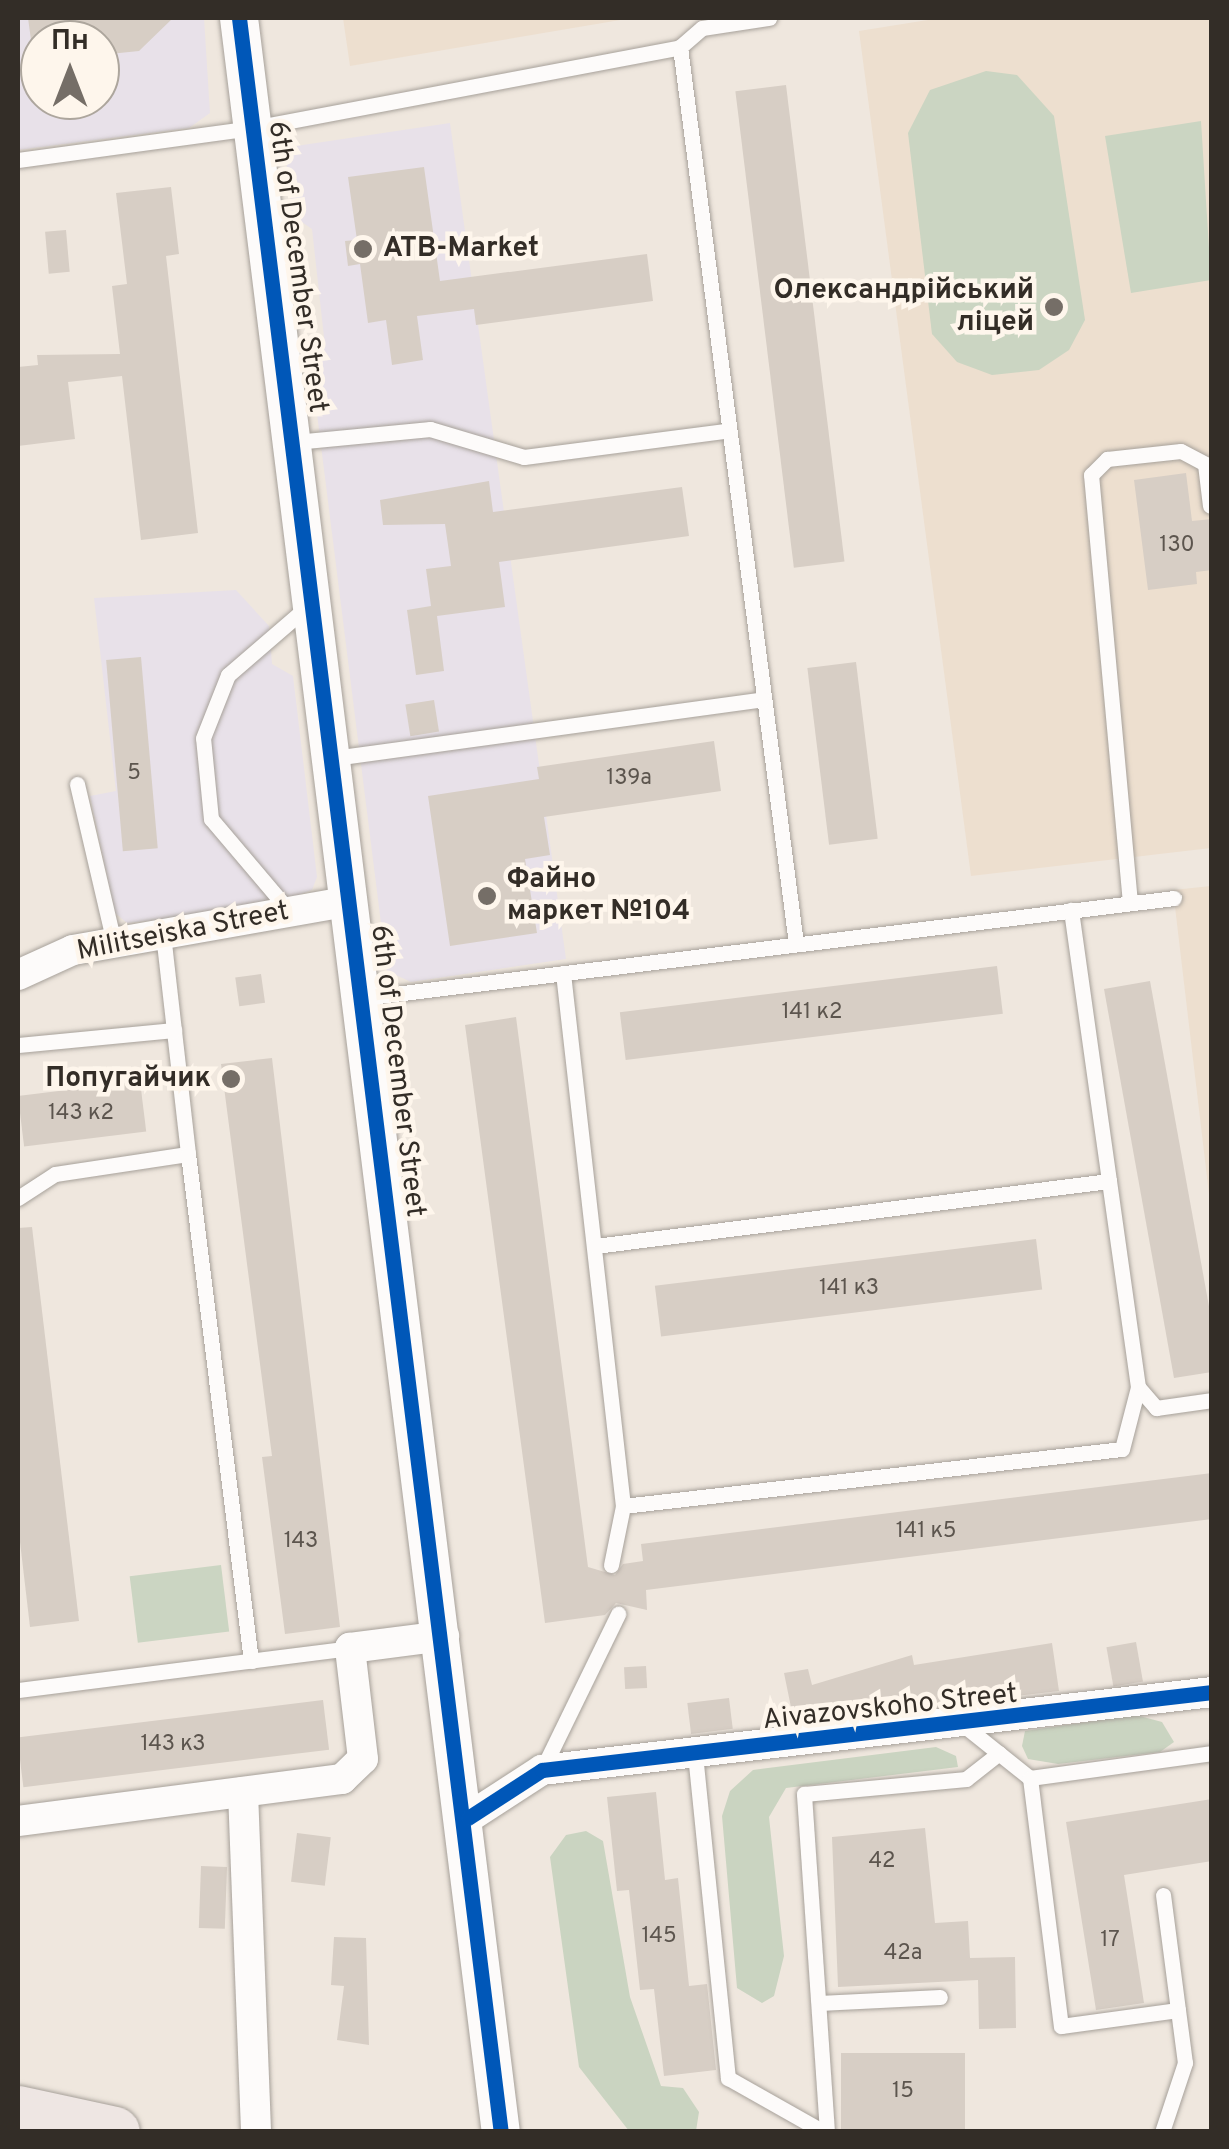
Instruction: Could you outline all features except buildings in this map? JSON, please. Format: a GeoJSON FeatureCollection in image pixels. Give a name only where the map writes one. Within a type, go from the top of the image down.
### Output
{"type":"FeatureCollection","features":[{"type":"Feature","properties":{"kind":"highway"},"geometry":{"type":"LineString","coordinates":[[18,2110],[115,2132]]}},
{"type":"Feature","properties":{"kind":"street","name":"6th of December Street"},"geometry":{"type":"LineString","coordinates":[[239,18],[468,1818],[500,2132]]}},
{"type":"Feature","properties":{"kind":"street","name":"Militseiska Street"},"geometry":{"type":"LineString","coordinates":[[18,975],[114,943],[351,901]]}},
{"type":"Feature","properties":{"kind":"street"},"geometry":{"type":"LineString","coordinates":[[18,1821],[243,1792],[356,1772],[350,1648],[444,1636]]}},
{"type":"Feature","properties":{"kind":"street","name":"Aivazovskoho Street"},"geometry":{"type":"LineString","coordinates":[[468,1818],[542,1770],[966,1727],[1212,1692]]}},
{"type":"Feature","properties":{"kind":"street"},"geometry":{"type":"LineString","coordinates":[[243,1792],[256,2132]]}},
{"type":"Feature","properties":{"kind":"lane"},"geometry":{"type":"LineString","coordinates":[[18,160],[253,128],[680,47],[701,22],[769,18]]}},
{"type":"Feature","properties":{"kind":"lane"},"geometry":{"type":"LineString","coordinates":[[680,47],[725,431],[796,944]]}},
{"type":"Feature","properties":{"kind":"lane"},"geometry":{"type":"LineString","coordinates":[[295,442],[430,429],[524,456],[725,431]]}},
{"type":"Feature","properties":{"kind":"lane"},"geometry":{"type":"LineString","coordinates":[[1130,903],[1091,475],[1107,459],[1181,451],[1205,464],[1210,506]]}},
{"type":"Feature","properties":{"kind":"lane"},"geometry":{"type":"LineString","coordinates":[[290,912],[211,819],[203,738],[228,675],[315,600]]}},
{"type":"Feature","properties":{"kind":"lane"},"geometry":{"type":"LineString","coordinates":[[334,758],[762,699]]}},
{"type":"Feature","properties":{"kind":"lane"},"geometry":{"type":"LineString","coordinates":[[76,784],[114,943]]}},
{"type":"Feature","properties":{"kind":"lane"},"geometry":{"type":"LineString","coordinates":[[362,998],[1174,898]]}},
{"type":"Feature","properties":{"kind":"lane"},"geometry":{"type":"LineString","coordinates":[[623,1506],[1122,1449],[1138,1387],[1071,910]]}},
{"type":"Feature","properties":{"kind":"lane"},"geometry":{"type":"LineString","coordinates":[[163,934],[251,1661]]}},
{"type":"Feature","properties":{"kind":"lane"},"geometry":{"type":"LineString","coordinates":[[563,973],[623,1506],[610,1565]]}},
{"type":"Feature","properties":{"kind":"lane"},"geometry":{"type":"LineString","coordinates":[[18,1044],[174,1030]]}},
{"type":"Feature","properties":{"kind":"lane"},"geometry":{"type":"LineString","coordinates":[[18,1198],[56,1174],[188,1154]]}},
{"type":"Feature","properties":{"kind":"lane"},"geometry":{"type":"LineString","coordinates":[[595,1246],[1109,1181]]}},
{"type":"Feature","properties":{"kind":"lane"},"geometry":{"type":"LineString","coordinates":[[1138,1387],[1156,1408],[1212,1400]]}},
{"type":"Feature","properties":{"kind":"lane"},"geometry":{"type":"LineString","coordinates":[[542,1770],[618,1614]]}},
{"type":"Feature","properties":{"kind":"lane"},"geometry":{"type":"LineString","coordinates":[[18,1690],[350,1648]]}},
{"type":"Feature","properties":{"kind":"lane"},"geometry":{"type":"LineString","coordinates":[[966,1727],[1030,1778],[1061,2026],[1178,2010]]}},
{"type":"Feature","properties":{"kind":"lane"},"geometry":{"type":"LineString","coordinates":[[826,2132],[804,1794],[966,1779],[999,1753]]}},
{"type":"Feature","properties":{"kind":"lane"},"geometry":{"type":"LineString","coordinates":[[1030,1778],[1212,1753]]}},
{"type":"Feature","properties":{"kind":"lane"},"geometry":{"type":"LineString","coordinates":[[694,1754],[728,2078],[826,2132]]}},
{"type":"Feature","properties":{"kind":"lane"},"geometry":{"type":"LineString","coordinates":[[1162,2132],[1185,2063],[1163,1895]]}},
{"type":"Feature","properties":{"kind":"lane"},"geometry":{"type":"LineString","coordinates":[[819,2003],[940,1997]]}},
{"type":"Feature","properties":{"kind":"shaded area"},"geometry":{"type":"Polygon","coordinates":[[[18,18],[204,18],[210,113],[189,128],[18,150],[18,18]]]}},
{"type":"Feature","properties":{"kind":"shaded area"},"geometry":{"type":"Polygon","coordinates":[[[343,18],[632,18],[350,66],[343,18]]]}},
{"type":"Feature","properties":{"kind":"shaded area","name":"Олександрійський ліцей"},"geometry":{"type":"Polygon","coordinates":[[[940,18],[1211,18],[1211,848],[971,876],[859,31],[940,18]]]}},
{"type":"Feature","properties":{"kind":"shaded area"},"geometry":{"type":"Polygon","coordinates":[[[450,123],[566,959],[411,982],[387,971],[311,366],[325,346],[312,229],[293,216],[286,160],[296,146],[450,123]]]}},
{"type":"Feature","properties":{"kind":"shaded area"},"geometry":{"type":"Polygon","coordinates":[[[236,590],[269,626],[272,664],[293,676],[317,877],[312,890],[261,909],[127,923],[115,913],[90,796],[116,791],[94,598],[236,590]]]}},
{"type":"Feature","properties":{"kind":"shaded area"},"geometry":{"type":"Polygon","coordinates":[[[1211,886],[1211,1211],[1173,890],[1211,886]]]}},
{"type":"Feature","properties":{"kind":"green space"},"geometry":{"type":"Polygon","coordinates":[[[986,71],[1017,75],[1054,116],[1085,320],[1069,350],[1039,370],[992,375],[957,362],[932,334],[908,133],[930,90],[986,71]]]}},
{"type":"Feature","properties":{"kind":"green space"},"geometry":{"type":"Polygon","coordinates":[[[1201,121],[1211,280],[1131,293],[1105,136],[1201,121]]]}},
{"type":"Feature","properties":{"kind":"green space"},"geometry":{"type":"Polygon","coordinates":[[[221,1565],[229,1632],[138,1643],[130,1576],[221,1565]]]}},
{"type":"Feature","properties":{"kind":"green space"},"geometry":{"type":"Polygon","coordinates":[[[1136,1715],[1162,1722],[1174,1742],[1160,1752],[1058,1764],[1028,1759],[1022,1746],[1025,1731],[1136,1715]]]}},
{"type":"Feature","properties":{"kind":"green space"},"geometry":{"type":"Polygon","coordinates":[[[936,1747],[956,1756],[958,1767],[786,1788],[769,1817],[784,1956],[774,1996],[762,2003],[737,1988],[722,1816],[730,1791],[753,1770],[936,1747]]]}},
{"type":"Feature","properties":{"kind":"green space"},"geometry":{"type":"Polygon","coordinates":[[[586,1831],[603,1841],[630,1997],[661,2086],[683,2088],[699,2112],[696,2131],[629,2131],[579,2067],[550,1857],[566,1835],[586,1831]]]}},
{"type":"Feature","properties":{"kind":"cycle path"},"geometry":{"type":"LineString","coordinates":[[239,18],[501,2132]]}},
{"type":"Feature","properties":{"kind":"cycle path"},"geometry":{"type":"LineString","coordinates":[[468,1818],[542,1770],[1212,1692]]}},
{"type":"Feature","properties":{"kind":"place","name":"ATB-Market"},"geometry":{"type":"Point","coordinates":[363,249]}},
{"type":"Feature","properties":{"kind":"place","name":"Олександрійський ліцей"},"geometry":{"type":"Point","coordinates":[1054,307]}},
{"type":"Feature","properties":{"kind":"place","name":"Файно маркет №104"},"geometry":{"type":"Point","coordinates":[487,896]}},
{"type":"Feature","properties":{"kind":"place","name":"Попугайчик"},"geometry":{"type":"Point","coordinates":[231,1079]}}]}
